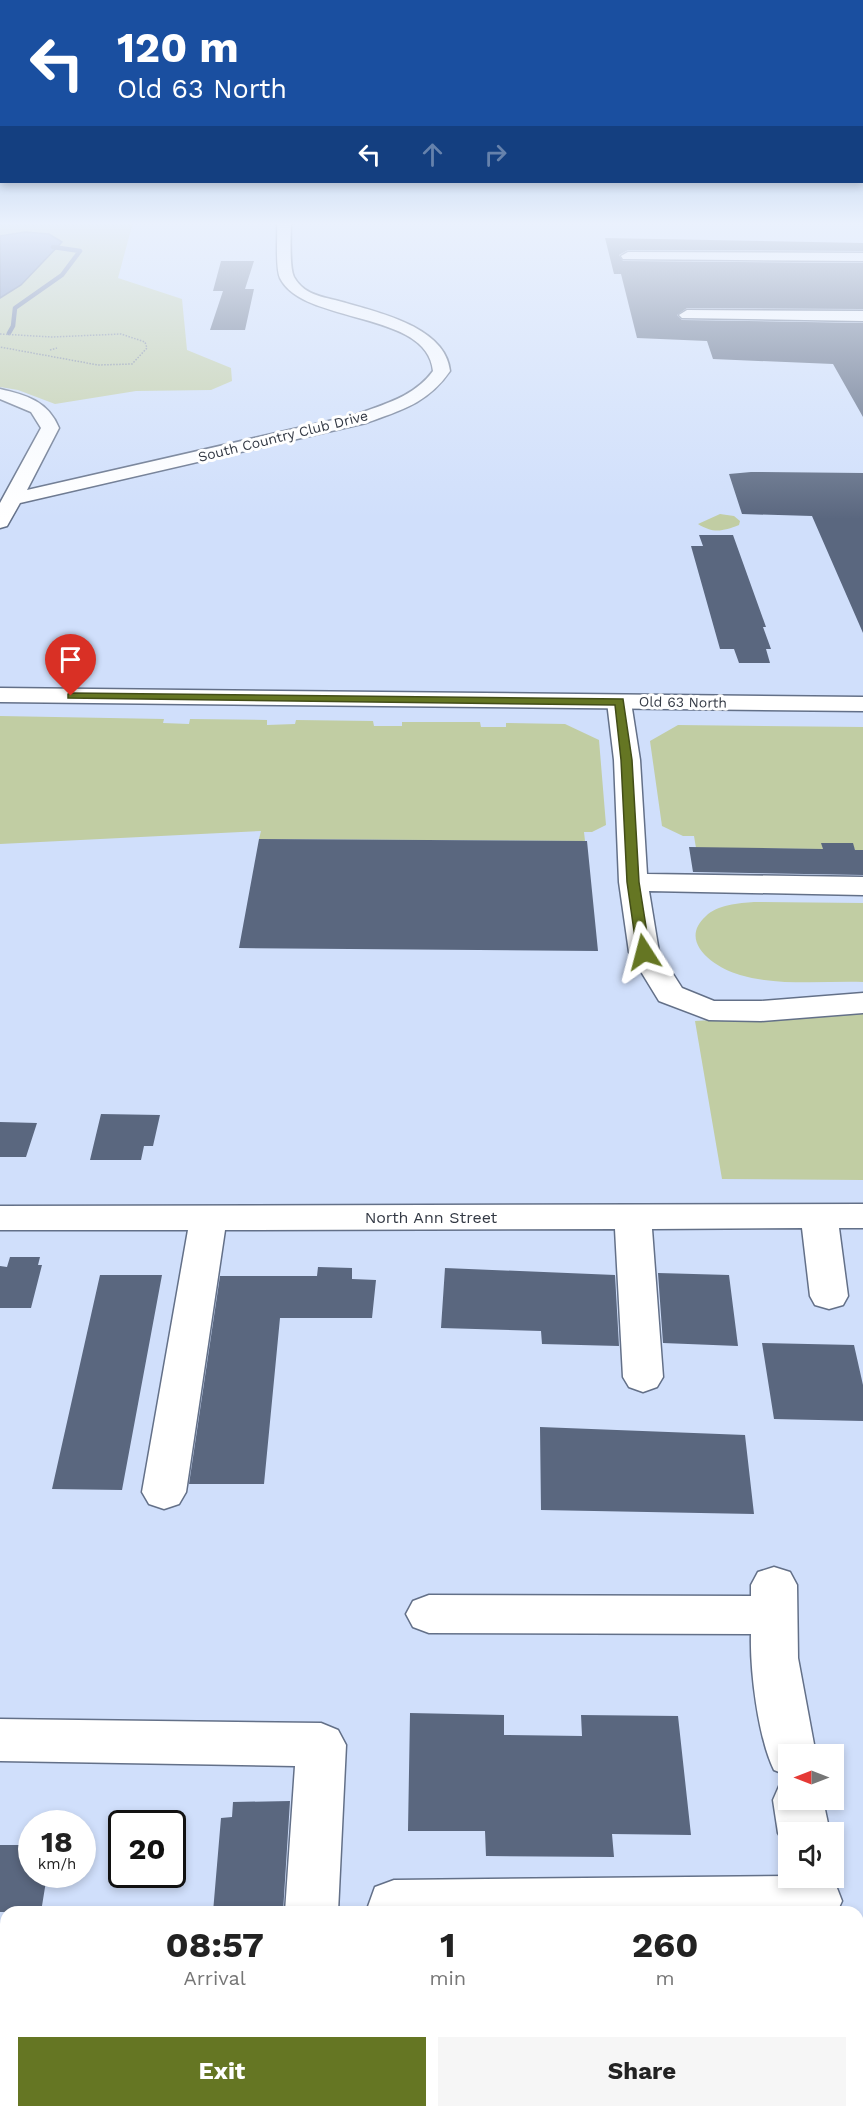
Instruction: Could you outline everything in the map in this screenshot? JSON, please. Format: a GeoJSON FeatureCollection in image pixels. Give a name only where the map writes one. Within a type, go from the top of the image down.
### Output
{"type":"FeatureCollection","features":[{"type":"Feature","properties":{"kind":"street","name":"South Country Club Drive"},"geometry":{"type":"LineString","coordinates":[[12,499],[360,419],[404,402],[432,385],[442,366],[441,356],[430,344],[382,321]]}},
{"type":"Feature","properties":{"kind":"street"},"geometry":{"type":"LineString","coordinates":[[0,394],[36,406],[47,417],[50,428],[0,522]]}},
{"type":"Feature","properties":{"kind":"street","name":"Old 63 North"},"geometry":{"type":"LineString","coordinates":[[0,695],[863,704]]}},
{"type":"Feature","properties":{"kind":"street"},"geometry":{"type":"LineString","coordinates":[[620,702],[627,760],[633,882],[644,952],[670,994],[709,1010],[761,1011],[863,1003]]}},
{"type":"Feature","properties":{"kind":"street"},"geometry":{"type":"LineString","coordinates":[[633,882],[863,886]]}},
{"type":"Feature","properties":{"kind":"street"},"geometry":{"type":"LineString","coordinates":[[633,1216],[643,1377]]}},
{"type":"Feature","properties":{"kind":"street"},"geometry":{"type":"LineString","coordinates":[[819,1216],[829,1296]]}},
{"type":"Feature","properties":{"kind":"street","name":"North Ann Street"},"geometry":{"type":"LineString","coordinates":[[0,1218],[863,1216]]}},
{"type":"Feature","properties":{"kind":"street"},"geometry":{"type":"LineString","coordinates":[[164,1492],[209,1217]]}},
{"type":"Feature","properties":{"kind":"street"},"geometry":{"type":"LineString","coordinates":[[429,1614],[774,1600],[774,1658],[789,1744]]}},
{"type":"Feature","properties":{"kind":"street"},"geometry":{"type":"LineString","coordinates":[[0,1740],[321,1745],[312,1906]]}},
{"type":"Feature","properties":{"kind":"street"},"geometry":{"type":"LineString","coordinates":[[394,1906],[815,1897]]}},
{"type":"Feature","properties":{"kind":"path"},"geometry":{"type":"LineString","coordinates":[[0,334],[52,337],[121,334],[133,336],[145,342],[145,353],[132,364],[100,365],[80,363],[34,351],[0,347]]}},
{"type":"Feature","properties":{"kind":"path"},"geometry":{"type":"LineString","coordinates":[[50,350],[57,348]]}},
{"type":"Feature","properties":{"kind":"green space"},"geometry":{"type":"Polygon","coordinates":[[[0,321],[184,321],[187,350],[231,368],[232,381],[211,390],[136,391],[55,404],[18,390],[0,387],[0,321]]]}},
{"type":"Feature","properties":{"kind":"green space"},"geometry":{"type":"Polygon","coordinates":[[[720,514],[734,516],[740,521],[739,525],[719,530],[698,524],[720,514]]]}},
{"type":"Feature","properties":{"kind":"green space"},"geometry":{"type":"Polygon","coordinates":[[[0,716],[164,719],[163,723],[189,724],[190,719],[267,720],[267,725],[295,724],[296,720],[373,721],[374,726],[402,726],[402,722],[480,722],[481,727],[506,727],[506,723],[565,724],[599,740],[606,825],[592,832],[584,832],[585,841],[259,839],[261,831],[0,844],[0,716]]]}},
{"type":"Feature","properties":{"kind":"green space"},"geometry":{"type":"Polygon","coordinates":[[[678,725],[863,727],[863,850],[855,850],[852,843],[822,843],[823,849],[696,848],[694,836],[683,836],[662,826],[650,741],[678,725]]]}},
{"type":"Feature","properties":{"kind":"green space"},"geometry":{"type":"Polygon","coordinates":[[[754,902],[863,903],[863,982],[770,981],[730,972],[711,960],[697,944],[698,926],[716,909],[754,902]]]}},
{"type":"Feature","properties":{"kind":"green space"},"geometry":{"type":"Polygon","coordinates":[[[863,1011],[863,1180],[722,1179],[695,1021],[863,1011]]]}},
{"type":"Feature","properties":{"kind":"building"},"geometry":{"type":"Polygon","coordinates":[[[213,321],[247,321],[245,330],[210,330],[213,321]]]}},
{"type":"Feature","properties":{"kind":"building"},"geometry":{"type":"Polygon","coordinates":[[[633,321],[863,323],[863,417],[833,364],[713,359],[707,341],[637,338],[633,321]]]}},
{"type":"Feature","properties":{"kind":"building"},"geometry":{"type":"Polygon","coordinates":[[[751,472],[863,473],[863,633],[812,516],[742,514],[729,474],[751,472]]]}},
{"type":"Feature","properties":{"kind":"building"},"geometry":{"type":"Polygon","coordinates":[[[699,535],[733,535],[766,627],[763,627],[771,649],[766,649],[770,663],[739,663],[734,649],[720,649],[691,546],[703,546],[699,535]]]}},
{"type":"Feature","properties":{"kind":"building"},"geometry":{"type":"Polygon","coordinates":[[[259,839],[587,841],[598,951],[239,948],[259,839]]]}},
{"type":"Feature","properties":{"kind":"building"},"geometry":{"type":"Polygon","coordinates":[[[821,843],[853,843],[855,850],[863,850],[863,875],[693,872],[689,847],[823,849],[821,843]]]}},
{"type":"Feature","properties":{"kind":"building"},"geometry":{"type":"Polygon","coordinates":[[[101,1114],[160,1115],[153,1146],[144,1146],[141,1160],[90,1160],[101,1114]]]}},
{"type":"Feature","properties":{"kind":"building"},"geometry":{"type":"Polygon","coordinates":[[[0,1122],[37,1123],[26,1157],[0,1157],[0,1122]]]}},
{"type":"Feature","properties":{"kind":"building"},"geometry":{"type":"Polygon","coordinates":[[[10,1257],[40,1257],[38,1265],[42,1265],[31,1308],[0,1308],[0,1266],[7,1267],[10,1257]]]}},
{"type":"Feature","properties":{"kind":"building"},"geometry":{"type":"Polygon","coordinates":[[[318,1267],[352,1268],[352,1279],[376,1280],[372,1318],[280,1318],[264,1484],[189,1484],[220,1276],[317,1276],[318,1267]]]}},
{"type":"Feature","properties":{"kind":"building"},"geometry":{"type":"Polygon","coordinates":[[[445,1268],[615,1275],[619,1346],[542,1344],[541,1331],[441,1328],[445,1268]]]}},
{"type":"Feature","properties":{"kind":"building"},"geometry":{"type":"Polygon","coordinates":[[[658,1273],[729,1275],[738,1346],[663,1343],[658,1273]]]}},
{"type":"Feature","properties":{"kind":"building"},"geometry":{"type":"Polygon","coordinates":[[[100,1275],[162,1275],[122,1490],[52,1489],[100,1275]]]}},
{"type":"Feature","properties":{"kind":"building"},"geometry":{"type":"Polygon","coordinates":[[[762,1343],[854,1345],[863,1385],[863,1421],[774,1419],[762,1343]]]}},
{"type":"Feature","properties":{"kind":"building"},"geometry":{"type":"Polygon","coordinates":[[[540,1427],[745,1435],[754,1514],[541,1510],[540,1427]]]}},
{"type":"Feature","properties":{"kind":"building"},"geometry":{"type":"Polygon","coordinates":[[[410,1713],[504,1715],[504,1735],[582,1736],[581,1715],[678,1716],[691,1835],[612,1834],[614,1857],[486,1856],[485,1831],[408,1831],[410,1713]]]}},
{"type":"Feature","properties":{"kind":"building"},"geometry":{"type":"Polygon","coordinates":[[[290,1801],[283,1906],[214,1906],[221,1818],[232,1817],[233,1802],[290,1801]]]}},
{"type":"Feature","properties":{"kind":"building"},"geometry":{"type":"Polygon","coordinates":[[[0,1845],[18,1845],[18,1888],[45,1888],[42,1906],[0,1906],[0,1845]]]}},
{"type":"Feature","properties":{"kind":"waterway"},"geometry":{"type":"LineString","coordinates":[[9,333],[14,321]]}},
{"type":"Feature","properties":{"kind":"route"},"geometry":{"type":"LineString","coordinates":[[71,696],[620,702],[627,760],[633,882],[644,952]]}}]}
